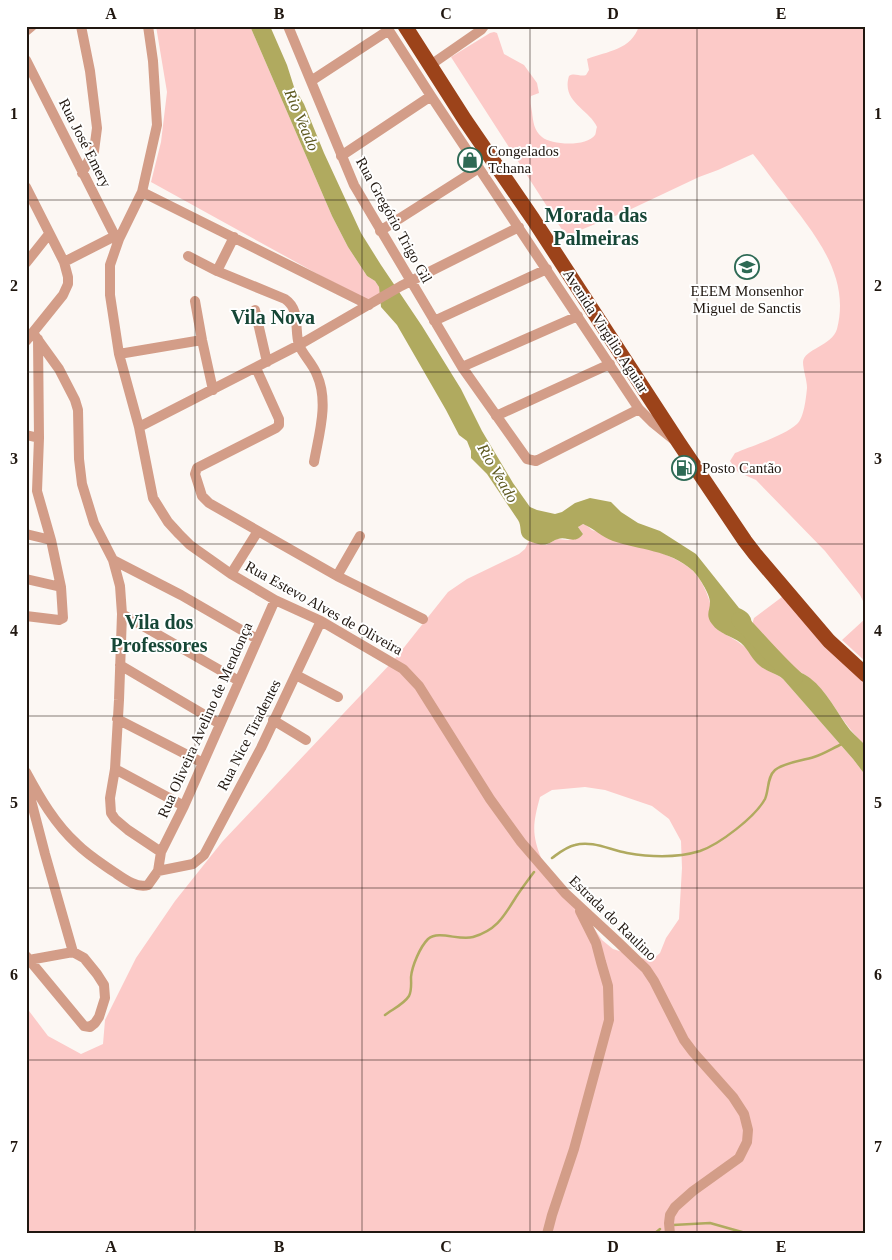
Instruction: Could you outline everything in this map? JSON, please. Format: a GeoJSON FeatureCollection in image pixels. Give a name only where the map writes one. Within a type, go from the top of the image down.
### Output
{"type":"FeatureCollection","features":[{"type":"Feature","properties":{"kind":"highway"},"geometry":{"type":"LineString","coordinates":[[404,26],[596,314],[679,443],[755,554],[829,641],[866,675]]}},
{"type":"Feature","properties":{"kind":"street"},"geometry":{"type":"LineString","coordinates":[[26,31],[32,26]]}},
{"type":"Feature","properties":{"kind":"street"},"geometry":{"type":"LineString","coordinates":[[81,26],[90,71],[97,128],[94,151],[82,173]]}},
{"type":"Feature","properties":{"kind":"street","name":"Rua Estevo Alves de Oliveira"},"geometry":{"type":"LineString","coordinates":[[148,26],[153,61],[157,118],[155,138],[142,192],[117,237],[110,265],[110,295],[119,354],[140,427],[151,490],[157,505],[178,534],[190,545],[231,574],[275,600],[321,621],[403,669]]}},
{"type":"Feature","properties":{"kind":"street","name":"Rua Gregório Trigo Gil"},"geometry":{"type":"LineString","coordinates":[[288,26],[354,185],[462,367],[527,459],[536,461],[639,409]]}},
{"type":"Feature","properties":{"kind":"street"},"geometry":{"type":"LineString","coordinates":[[429,66],[484,26]]}},
{"type":"Feature","properties":{"kind":"street"},"geometry":{"type":"LineString","coordinates":[[311,81],[387,28]]}},
{"type":"Feature","properties":{"kind":"street","name":"Avenida Virgilio Aguiar"},"geometry":{"type":"LineString","coordinates":[[387,28],[639,409],[679,443]]}},
{"type":"Feature","properties":{"kind":"street","name":"Rua José Emery"},"geometry":{"type":"LineString","coordinates":[[26,60],[82,173],[117,237]]}},
{"type":"Feature","properties":{"kind":"street"},"geometry":{"type":"LineString","coordinates":[[342,156],[431,96]]}},
{"type":"Feature","properties":{"kind":"street"},"geometry":{"type":"LineString","coordinates":[[380,231],[479,168]]}},
{"type":"Feature","properties":{"kind":"street"},"geometry":{"type":"LineString","coordinates":[[26,187],[64,262],[68,277],[68,284],[63,295],[32,337],[39,438],[37,491],[61,587],[63,618],[60,620],[26,616]]}},
{"type":"Feature","properties":{"kind":"street"},"geometry":{"type":"LineString","coordinates":[[142,192],[369,305]]}},
{"type":"Feature","properties":{"kind":"street"},"geometry":{"type":"LineString","coordinates":[[140,427],[300,346],[401,286],[519,227]]}},
{"type":"Feature","properties":{"kind":"street"},"geometry":{"type":"LineString","coordinates":[[26,263],[49,234]]}},
{"type":"Feature","properties":{"kind":"street"},"geometry":{"type":"LineString","coordinates":[[64,262],[117,237]]}},
{"type":"Feature","properties":{"kind":"street"},"geometry":{"type":"LineString","coordinates":[[217,271],[234,237]]}},
{"type":"Feature","properties":{"kind":"street"},"geometry":{"type":"LineString","coordinates":[[188,256],[217,271],[274,294],[289,302],[294,310],[300,346],[318,377],[322,394],[322,415],[314,462]]}},
{"type":"Feature","properties":{"kind":"street"},"geometry":{"type":"LineString","coordinates":[[434,322],[547,269]]}},
{"type":"Feature","properties":{"kind":"street"},"geometry":{"type":"LineString","coordinates":[[196,301],[213,390]]}},
{"type":"Feature","properties":{"kind":"street"},"geometry":{"type":"LineString","coordinates":[[255,310],[267,362]]}},
{"type":"Feature","properties":{"kind":"street"},"geometry":{"type":"LineString","coordinates":[[462,367],[578,316]]}},
{"type":"Feature","properties":{"kind":"street"},"geometry":{"type":"LineString","coordinates":[[32,337],[59,369],[76,400],[82,484],[94,524],[113,560],[120,586],[122,614],[120,665],[114,769],[110,798],[111,812],[115,819],[128,830],[162,852]]}},
{"type":"Feature","properties":{"kind":"street"},"geometry":{"type":"LineString","coordinates":[[119,354],[202,340]]}},
{"type":"Feature","properties":{"kind":"street"},"geometry":{"type":"LineString","coordinates":[[496,416],[610,364]]}},
{"type":"Feature","properties":{"kind":"street"},"geometry":{"type":"LineString","coordinates":[[256,368],[279,419],[278,425],[276,428],[200,466],[195,471],[195,474],[202,496],[210,503],[337,576],[423,619]]}},
{"type":"Feature","properties":{"kind":"street"},"geometry":{"type":"LineString","coordinates":[[26,435],[39,438]]}},
{"type":"Feature","properties":{"kind":"street"},"geometry":{"type":"LineString","coordinates":[[26,488],[37,491]]}},
{"type":"Feature","properties":{"kind":"street","name":"Rua Estevo Alves de Oliveira"},"geometry":{"type":"LineString","coordinates":[[231,574],[258,531]]}},
{"type":"Feature","properties":{"kind":"street"},"geometry":{"type":"LineString","coordinates":[[26,534],[50,540]]}},
{"type":"Feature","properties":{"kind":"street"},"geometry":{"type":"LineString","coordinates":[[337,576],[360,536]]}},
{"type":"Feature","properties":{"kind":"street"},"geometry":{"type":"LineString","coordinates":[[113,560],[181,595],[257,639]]}},
{"type":"Feature","properties":{"kind":"street"},"geometry":{"type":"LineString","coordinates":[[26,579],[61,587]]}},
{"type":"Feature","properties":{"kind":"street","name":"Rua Oliveira Avelino de Mendonça"},"geometry":{"type":"LineString","coordinates":[[158,871],[162,852],[275,600]]}},
{"type":"Feature","properties":{"kind":"street"},"geometry":{"type":"LineString","coordinates":[[122,614],[239,681]]}},
{"type":"Feature","properties":{"kind":"street","name":"Rua Nice Tiradentes"},"geometry":{"type":"LineString","coordinates":[[158,871],[193,864],[201,859],[245,778],[321,621]]}},
{"type":"Feature","properties":{"kind":"street"},"geometry":{"type":"LineString","coordinates":[[120,665],[220,724]]}},
{"type":"Feature","properties":{"kind":"street","name":"Estrada do Raulino"},"geometry":{"type":"LineString","coordinates":[[403,669],[426,698],[504,820],[556,883],[576,904],[646,969],[661,992],[684,1040],[733,1097],[744,1114],[748,1130],[747,1142],[743,1152],[739,1158],[693,1191],[675,1208],[670,1215],[670,1234]]}},
{"type":"Feature","properties":{"kind":"street"},"geometry":{"type":"LineString","coordinates":[[296,675],[338,697]]}},
{"type":"Feature","properties":{"kind":"street"},"geometry":{"type":"LineString","coordinates":[[117,719],[203,764]]}},
{"type":"Feature","properties":{"kind":"street"},"geometry":{"type":"LineString","coordinates":[[273,720],[306,740]]}},
{"type":"Feature","properties":{"kind":"street"},"geometry":{"type":"LineString","coordinates":[[114,769],[184,806]]}},
{"type":"Feature","properties":{"kind":"street"},"geometry":{"type":"LineString","coordinates":[[26,772],[51,815],[67,835],[88,854],[120,876],[139,885],[148,884],[158,871]]}},
{"type":"Feature","properties":{"kind":"street"},"geometry":{"type":"LineString","coordinates":[[26,781],[73,952]]}},
{"type":"Feature","properties":{"kind":"street"},"geometry":{"type":"LineString","coordinates":[[547,1234],[574,1149],[609,1020],[608,986],[596,943],[576,904]]}},
{"type":"Feature","properties":{"kind":"street"},"geometry":{"type":"LineString","coordinates":[[73,952],[84,958],[97,974],[105,989],[101,1012],[95,1024],[90,1027],[84,1026],[28,958],[73,952]]}},
{"type":"Feature","properties":{"kind":"shaded area"},"geometry":{"type":"Polygon","coordinates":[[[156,26],[250,26],[332,216],[348,247],[367,276],[375,281],[379,287],[380,293],[374,303],[151,182],[161,142],[167,92],[156,26]]]}},
{"type":"Feature","properties":{"kind":"shaded area"},"geometry":{"type":"Polygon","coordinates":[[[639,26],[866,26],[866,607],[860,595],[825,551],[756,480],[738,472],[730,461],[735,453],[784,433],[797,424],[804,408],[807,388],[803,362],[808,354],[830,340],[837,329],[840,309],[839,290],[826,255],[806,223],[753,154],[627,211],[566,236],[451,57],[490,33],[497,33],[504,54],[524,65],[537,83],[539,93],[531,96],[531,100],[533,122],[537,132],[542,137],[553,142],[569,144],[585,142],[595,134],[597,127],[572,99],[568,85],[569,76],[573,74],[586,75],[589,70],[587,59],[625,45],[635,34],[639,26]]]}},
{"type":"Feature","properties":{"kind":"shaded area"},"geometry":{"type":"Polygon","coordinates":[[[582,524],[586,525],[592,530],[662,553],[687,566],[695,573],[703,585],[718,630],[745,647],[762,667],[783,679],[866,776],[866,1234],[196,1234],[196,1229],[191,1234],[26,1234],[26,1007],[48,1036],[81,1054],[103,1044],[105,1020],[136,958],[175,901],[222,842],[394,660],[448,592],[467,579],[519,554],[525,549],[529,541],[546,545],[557,539],[568,540],[583,534],[578,527],[582,524]],[[585,787],[552,790],[540,797],[534,829],[536,843],[542,860],[583,912],[602,940],[613,949],[651,961],[660,953],[666,938],[679,919],[682,868],[681,841],[669,819],[652,806],[605,790],[585,787]]]}},
{"type":"Feature","properties":{"kind":"shaded area"},"geometry":{"type":"Polygon","coordinates":[[[786,594],[866,678],[866,746],[850,729],[818,685],[804,674],[770,658],[757,644],[753,627],[754,618],[786,594]]]}},
{"type":"Feature","properties":{"kind":"shaded area"},"geometry":{"type":"Polygon","coordinates":[[[866,618],[866,662],[842,640],[866,618]]]}},
{"type":"Feature","properties":{"kind":"water"},"geometry":{"type":"Polygon","coordinates":[[[250,26],[270,26],[287,65],[294,87],[304,104],[324,153],[361,233],[461,389],[482,431],[513,483],[530,507],[555,514],[562,512],[575,503],[590,498],[611,502],[621,512],[638,523],[660,531],[696,554],[739,608],[748,614],[752,621],[753,634],[760,647],[769,657],[804,674],[816,683],[850,730],[866,746],[866,776],[783,679],[760,666],[741,643],[715,627],[709,618],[710,602],[706,590],[694,572],[683,563],[664,554],[613,541],[583,524],[578,527],[583,534],[574,540],[561,538],[547,544],[542,544],[529,541],[522,536],[518,520],[487,474],[471,458],[471,451],[467,441],[459,435],[397,325],[381,307],[379,287],[375,281],[367,276],[348,247],[332,216],[250,26]]]}},
{"type":"Feature","properties":{"kind":"waterway","name":"Rio Veado"},"geometry":{"type":"LineString","coordinates":[[739,620],[795,678]]}},
{"type":"Feature","properties":{"kind":"waterway"},"geometry":{"type":"LineString","coordinates":[[552,858],[569,847],[581,844],[654,856],[673,856],[700,851],[727,836],[753,814],[765,799],[772,773],[775,770],[789,763],[818,756],[842,744]]}},
{"type":"Feature","properties":{"kind":"waterway"},"geometry":{"type":"LineString","coordinates":[[385,1015],[409,996],[415,962],[428,939],[438,935],[467,938],[488,930],[499,922],[534,872]]}},
{"type":"Feature","properties":{"kind":"waterway"},"geometry":{"type":"LineString","coordinates":[[673,1225],[710,1223],[749,1234]]}},
{"type":"Feature","properties":{"kind":"waterway"},"geometry":{"type":"LineString","coordinates":[[654,1234],[660,1229]]}},
{"type":"Feature","properties":{"kind":"place","name":"Congelados Tchana"},"geometry":{"type":"Point","coordinates":[470,160]}},
{"type":"Feature","properties":{"kind":"place","name":"EEEM Monsenhor Miguel de Sanctis"},"geometry":{"type":"Point","coordinates":[747,267]}},
{"type":"Feature","properties":{"kind":"place","name":"Posto Cantão"},"geometry":{"type":"Point","coordinates":[684,468]}},
{"type":"Feature","properties":{"kind":"district","name":"Morada das Palmeiras"},"geometry":{"type":"Point","coordinates":[596,226]}},
{"type":"Feature","properties":{"kind":"district","name":"Vila Nova"},"geometry":{"type":"Point","coordinates":[273,317]}},
{"type":"Feature","properties":{"kind":"district","name":"Vila dos Professores"},"geometry":{"type":"Point","coordinates":[159,634]}}]}
